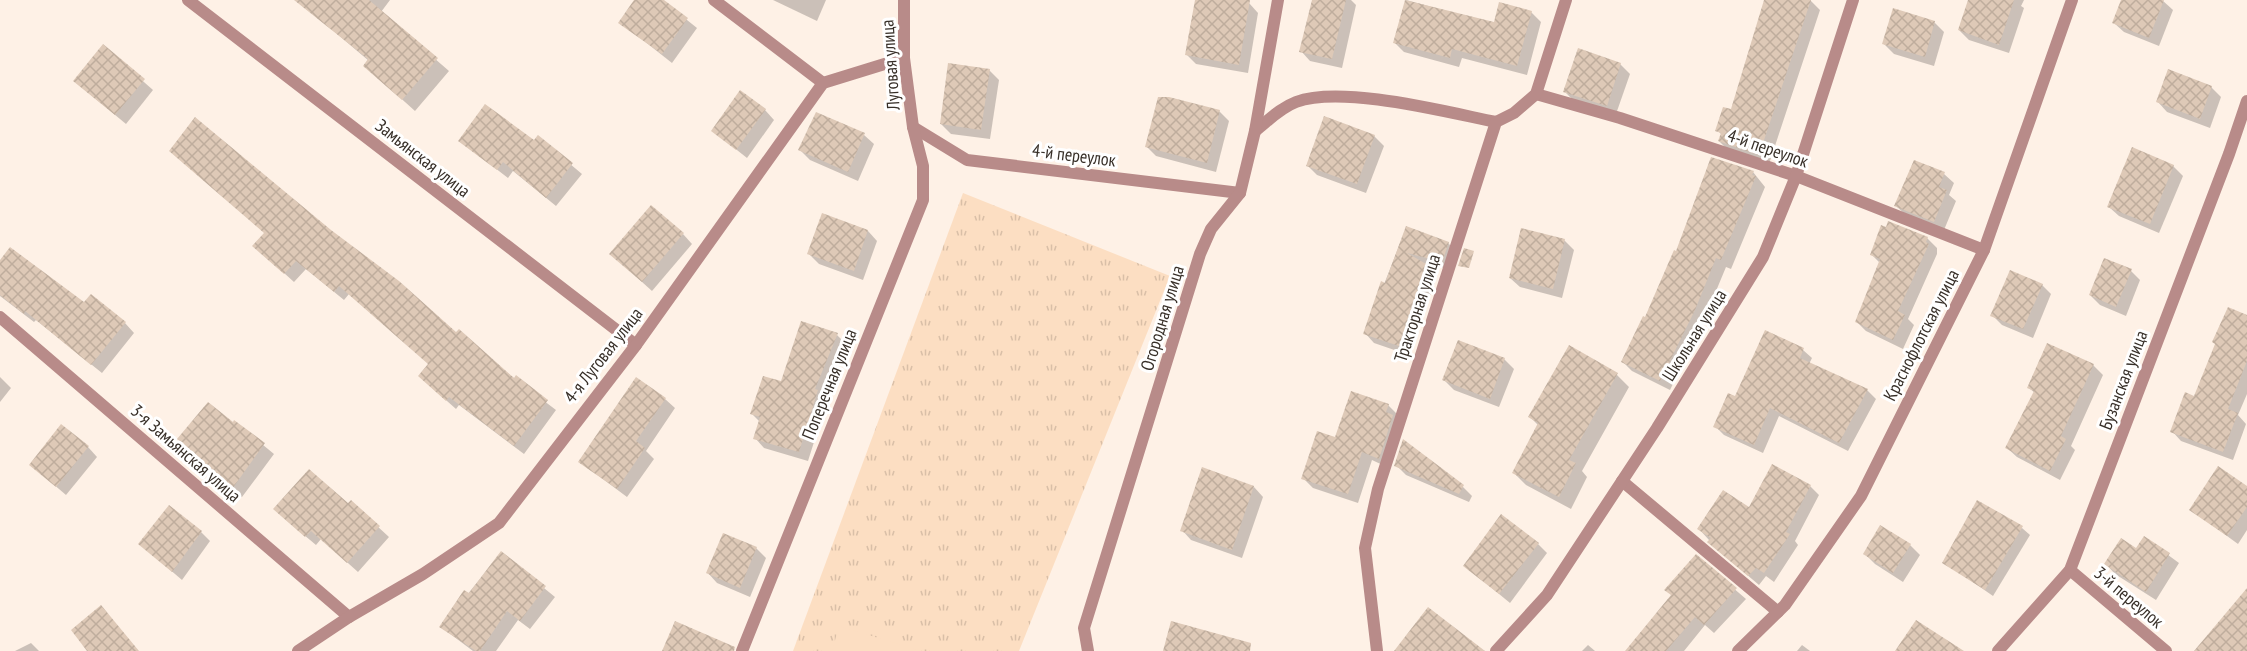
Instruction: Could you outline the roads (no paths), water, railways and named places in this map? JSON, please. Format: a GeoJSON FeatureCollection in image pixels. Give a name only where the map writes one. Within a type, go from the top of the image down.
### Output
{"type":"FeatureCollection","features":[{"type":"Feature","properties":{"kind":"street","name":"Замьянская улица"},"geometry":{"type":"LineString","coordinates":[[188,0],[636,345]]}},
{"type":"Feature","properties":{"kind":"street"},"geometry":{"type":"LineString","coordinates":[[714,0],[823,83],[904,58]]}},
{"type":"Feature","properties":{"kind":"street","name":"Луговая улица"},"geometry":{"type":"LineString","coordinates":[[904,0],[904,58],[913,127]]}},
{"type":"Feature","properties":{"kind":"street","name":"Огородная улица"},"geometry":{"type":"LineString","coordinates":[[1088,651],[1084,628],[1200,254],[1211,229],[1240,192],[1255,131],[1278,0]]}},
{"type":"Feature","properties":{"kind":"street"},"geometry":{"type":"LineString","coordinates":[[1255,131],[1282,108],[1308,98],[1366,98],[1496,122],[1514,113],[1536,94],[1566,0]]}},
{"type":"Feature","properties":{"kind":"street","name":"Школьная улица"},"geometry":{"type":"LineString","coordinates":[[1496,651],[1547,595],[1622,481],[1763,257],[1796,176],[1853,0]]}},
{"type":"Feature","properties":{"kind":"street","name":"Краснофлотская улица"},"geometry":{"type":"LineString","coordinates":[[1738,651],[1778,612],[1861,496],[1984,250],[2072,0]]}},
{"type":"Feature","properties":{"kind":"street","name":"4-я Луговая улица"},"geometry":{"type":"LineString","coordinates":[[298,651],[349,617],[423,574],[499,523],[636,345],[823,83]]}},
{"type":"Feature","properties":{"kind":"street","name":"4-й переулок"},"geometry":{"type":"LineString","coordinates":[[1536,94],[1620,118],[1796,176],[1984,250]]}},
{"type":"Feature","properties":{"kind":"street","name":"Бузанская улица"},"geometry":{"type":"LineString","coordinates":[[1998,651],[2070,570],[2229,154],[2247,101]]}},
{"type":"Feature","properties":{"kind":"street","name":"Тракторная улица"},"geometry":{"type":"LineString","coordinates":[[1377,651],[1365,548],[1367,533],[1496,122]]}},
{"type":"Feature","properties":{"kind":"street","name":"4-й переулок"},"geometry":{"type":"LineString","coordinates":[[913,127],[967,160],[1240,192]]}},
{"type":"Feature","properties":{"kind":"street","name":"Поперечная улица"},"geometry":{"type":"LineString","coordinates":[[741,651],[923,200],[923,166],[913,127]]}},
{"type":"Feature","properties":{"kind":"street","name":"3-я Замьянская улица"},"geometry":{"type":"LineString","coordinates":[[0,317],[349,617]]}},
{"type":"Feature","properties":{"kind":"street"},"geometry":{"type":"LineString","coordinates":[[1622,481],[1778,612]]}},
{"type":"Feature","properties":{"kind":"street","name":"3-й переулок"},"geometry":{"type":"LineString","coordinates":[[2070,570],[2166,651]]}}]}
